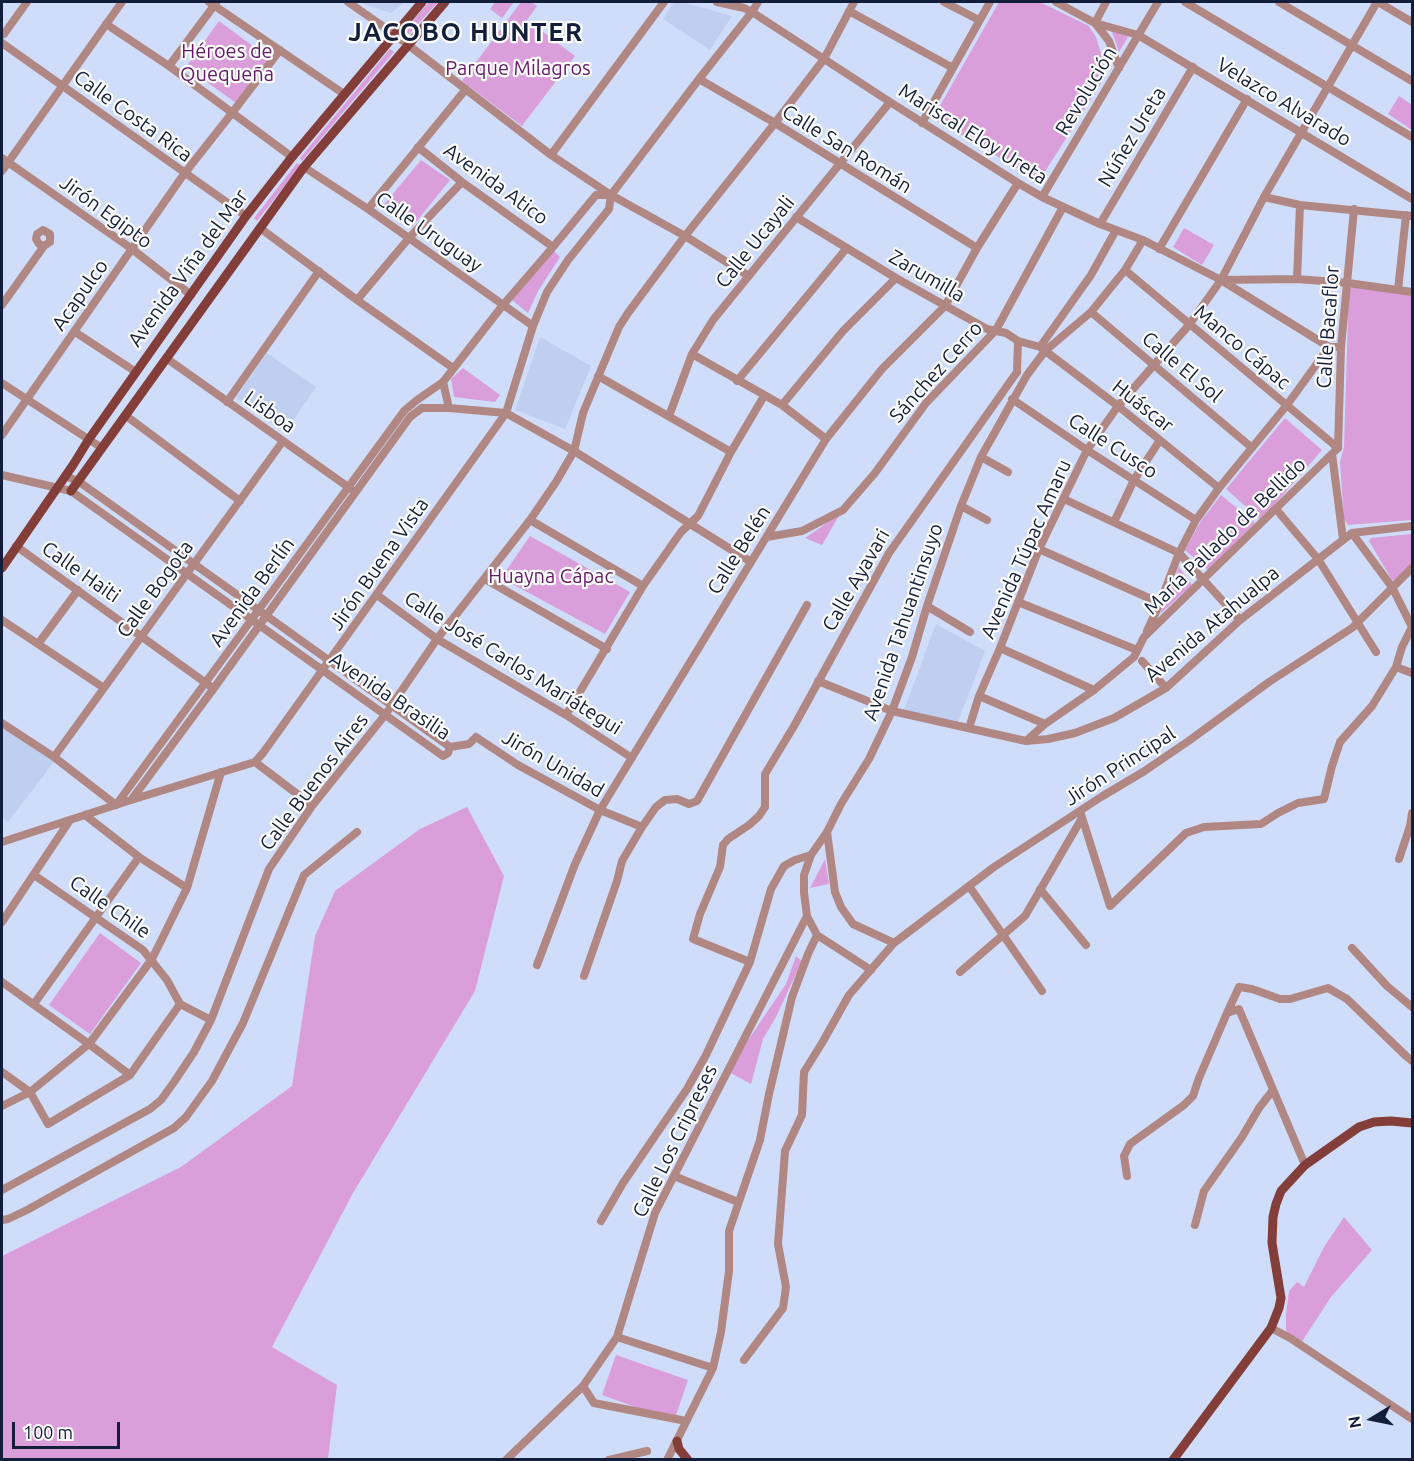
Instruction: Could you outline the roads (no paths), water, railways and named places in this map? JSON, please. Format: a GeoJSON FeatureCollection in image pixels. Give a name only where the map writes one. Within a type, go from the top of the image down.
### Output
{"type":"FeatureCollection","features":[{"type":"Feature","properties":{"kind":"main road","name":"Avenida Viña del Mar"},"geometry":{"type":"LineString","coordinates":[[2,568],[88,439],[246,216],[292,157],[422,2]]}},
{"type":"Feature","properties":{"kind":"main road","name":"Avenida Viña del Mar"},"geometry":{"type":"LineString","coordinates":[[71,491],[304,167],[445,2]]}},
{"type":"Feature","properties":{"kind":"main road"},"geometry":{"type":"LineString","coordinates":[[1173,1460],[1271,1328],[1281,1298],[1272,1243],[1273,1217],[1281,1191],[1305,1165],[1359,1127],[1374,1122],[1413,1123]]}},
{"type":"Feature","properties":{"kind":"main road"},"geometry":{"type":"LineString","coordinates":[[677,1441],[679,1449],[688,1460]]}},
{"type":"Feature","properties":{"kind":"street"},"geometry":{"type":"LineString","coordinates":[[2,35],[27,2]]}},
{"type":"Feature","properties":{"kind":"street"},"geometry":{"type":"LineString","coordinates":[[2,171],[5,160],[122,2]]}},
{"type":"Feature","properties":{"kind":"street"},"geometry":{"type":"LineString","coordinates":[[348,2],[394,34],[551,155],[611,195],[685,236],[749,276]]}},
{"type":"Feature","properties":{"kind":"street"},"geometry":{"type":"LineString","coordinates":[[551,155],[664,2]]}},
{"type":"Feature","properties":{"kind":"street","name":"Mariscal Eloy Ureta"},"geometry":{"type":"LineString","coordinates":[[717,2],[748,10],[922,123],[1042,197],[1100,224],[1143,240],[1221,280],[1329,347]]}},
{"type":"Feature","properties":{"kind":"street"},"geometry":{"type":"LineString","coordinates":[[734,2],[748,10]]}},
{"type":"Feature","properties":{"kind":"street"},"geometry":{"type":"LineString","coordinates":[[611,195],[748,10],[758,2]]}},
{"type":"Feature","properties":{"kind":"street","name":"Calle Buenos Aires"},"geometry":{"type":"LineString","coordinates":[[2,1190],[150,1109],[161,1100],[189,1059],[211,1020],[269,869],[312,806],[385,715],[437,639],[530,520],[556,482],[574,451],[583,414],[619,327],[685,236],[824,59],[854,2]]}},
{"type":"Feature","properties":{"kind":"street"},"geometry":{"type":"LineString","coordinates":[[944,2],[979,20]]}},
{"type":"Feature","properties":{"kind":"street"},"geometry":{"type":"LineString","coordinates":[[922,123],[990,2]]}},
{"type":"Feature","properties":{"kind":"street"},"geometry":{"type":"LineString","coordinates":[[1056,2],[1095,23],[1110,41],[1119,68]]}},
{"type":"Feature","properties":{"kind":"street"},"geometry":{"type":"LineString","coordinates":[[1095,23],[1106,2]]}},
{"type":"Feature","properties":{"kind":"street","name":"Revolución"},"geometry":{"type":"LineString","coordinates":[[1042,197],[1158,2]]}},
{"type":"Feature","properties":{"kind":"street"},"geometry":{"type":"LineString","coordinates":[[1185,2],[1413,137]]}},
{"type":"Feature","properties":{"kind":"street"},"geometry":{"type":"LineString","coordinates":[[1279,2],[1413,81]]}},
{"type":"Feature","properties":{"kind":"street"},"geometry":{"type":"LineString","coordinates":[[1378,2],[1413,22]]}},
{"type":"Feature","properties":{"kind":"street","name":"Avenida Túpac Amaru"},"geometry":{"type":"LineString","coordinates":[[969,729],[1039,549],[1087,450],[1118,406],[1189,325],[1221,280],[1264,197],[1378,2]]}},
{"type":"Feature","properties":{"kind":"street"},"geometry":{"type":"LineString","coordinates":[[169,66],[214,3],[344,94]]}},
{"type":"Feature","properties":{"kind":"street"},"geometry":{"type":"LineString","coordinates":[[849,11],[953,68]]}},
{"type":"Feature","properties":{"kind":"street","name":"Velazco Alvarado"},"geometry":{"type":"LineString","coordinates":[[1095,23],[1138,34],[1413,199]]}},
{"type":"Feature","properties":{"kind":"street"},"geometry":{"type":"LineString","coordinates":[[106,24],[169,66],[292,157]]}},
{"type":"Feature","properties":{"kind":"street","name":"Calle Costa Rica"},"geometry":{"type":"LineString","coordinates":[[2,42],[184,174],[246,216]]}},
{"type":"Feature","properties":{"kind":"street","name":"Acapulco"},"geometry":{"type":"LineString","coordinates":[[2,435],[184,174],[280,50]]}},
{"type":"Feature","properties":{"kind":"street","name":"Núñez Ureta"},"geometry":{"type":"LineString","coordinates":[[1100,224],[1193,67]]}},
{"type":"Feature","properties":{"kind":"street","name":"Calle San Román"},"geometry":{"type":"LineString","coordinates":[[699,79],[775,123],[977,248]]}},
{"type":"Feature","properties":{"kind":"street"},"geometry":{"type":"LineString","coordinates":[[368,209],[466,89]]}},
{"type":"Feature","properties":{"kind":"street"},"geometry":{"type":"LineString","coordinates":[[1159,249],[1247,99]]}},
{"type":"Feature","properties":{"kind":"street","name":"Calle Ucayali"},"geometry":{"type":"LineString","coordinates":[[669,416],[692,354],[714,321],[890,102]]}},
{"type":"Feature","properties":{"kind":"street","name":"Avenida Atico"},"geometry":{"type":"LineString","coordinates":[[418,147],[462,182],[553,247]]}},
{"type":"Feature","properties":{"kind":"street","name":"Jirón Egipto"},"geometry":{"type":"LineString","coordinates":[[5,160],[132,249],[190,295]]}},
{"type":"Feature","properties":{"kind":"street","name":"Calle Uruguay"},"geometry":{"type":"LineString","coordinates":[[304,167],[368,209],[533,326]]}},
{"type":"Feature","properties":{"kind":"street"},"geometry":{"type":"LineString","coordinates":[[357,300],[409,238],[462,182]]}},
{"type":"Feature","properties":{"kind":"street","name":"Calle Belén"},"geometry":{"type":"LineString","coordinates":[[537,965],[575,864],[600,810],[826,439],[882,369],[945,306],[977,248],[1018,183]]}},
{"type":"Feature","properties":{"kind":"street","name":"Avenida Berlín"},"geometry":{"type":"LineString","coordinates":[[131,800],[260,626],[404,411],[443,382],[503,305],[596,195],[611,195]]}},
{"type":"Feature","properties":{"kind":"street","name":"Jirón Buena Vista"},"geometry":{"type":"LineString","coordinates":[[255,762],[323,671],[507,413],[533,326],[547,292],[568,260],[609,209],[611,195]]}},
{"type":"Feature","properties":{"kind":"street"},"geometry":{"type":"LineString","coordinates":[[1264,197],[1300,205],[1409,215],[1398,290]]}},
{"type":"Feature","properties":{"kind":"street"},"geometry":{"type":"LineString","coordinates":[[1297,279],[1300,205]]}},
{"type":"Feature","properties":{"kind":"street","name":"Sánchez Cerro"},"geometry":{"type":"LineString","coordinates":[[766,537],[802,531],[843,510],[875,473],[926,403],[996,330],[1063,207]]}},
{"type":"Feature","properties":{"kind":"street","name":"Calle Bacaflor"},"geometry":{"type":"LineString","coordinates":[[1343,539],[1335,451],[1341,347],[1354,209]]}},
{"type":"Feature","properties":{"kind":"street","name":"Zarumilla"},"geometry":{"type":"LineString","coordinates":[[796,218],[987,329],[1006,333],[1018,341],[1043,349]]}},
{"type":"Feature","properties":{"kind":"street"},"geometry":{"type":"LineString","coordinates":[[260,228],[453,368]]}},
{"type":"Feature","properties":{"kind":"street"},"geometry":{"type":"LineString","coordinates":[[1043,349],[1091,275],[1116,230]]}},
{"type":"Feature","properties":{"kind":"street","name":"Avenida Tahuantinsuyo"},"geometry":{"type":"LineString","coordinates":[[817,935],[807,916],[804,875],[811,855],[827,832],[841,804],[869,759],[892,711],[961,506],[981,457],[1012,399],[1043,349],[1091,312],[1125,270],[1143,240]]}},
{"type":"Feature","properties":{"kind":"street"},"geometry":{"type":"LineString","coordinates":[[2,305],[44,246]]}},
{"type":"Feature","properties":{"kind":"street"},"geometry":{"type":"LineString","coordinates":[[737,381],[846,249]]}},
{"type":"Feature","properties":{"kind":"street","name":"Manco Cápac"},"geometry":{"type":"LineString","coordinates":[[1125,270],[1287,405],[1335,451]]}},
{"type":"Feature","properties":{"kind":"street"},"geometry":{"type":"LineString","coordinates":[[227,402],[319,271]]}},
{"type":"Feature","properties":{"kind":"street"},"geometry":{"type":"LineString","coordinates":[[782,405],[843,331],[896,278]]}},
{"type":"Feature","properties":{"kind":"street"},"geometry":{"type":"LineString","coordinates":[[1221,280],[1297,279],[1413,292]]}},
{"type":"Feature","properties":{"kind":"street","name":"Calle El Sol"},"geometry":{"type":"LineString","coordinates":[[1091,312],[1251,447]]}},
{"type":"Feature","properties":{"kind":"street"},"geometry":{"type":"LineString","coordinates":[[75,332],[136,372]]}},
{"type":"Feature","properties":{"kind":"street"},"geometry":{"type":"LineString","coordinates":[[1018,341],[1017,372],[1027,375]]}},
{"type":"Feature","properties":{"kind":"street"},"geometry":{"type":"LineString","coordinates":[[1329,347],[1341,347]]}},
{"type":"Feature","properties":{"kind":"street","name":"Avenida Atahualpa"},"geometry":{"type":"LineString","coordinates":[[1144,637],[1179,553],[1196,520],[1251,447],[1287,405],[1329,347]]}},
{"type":"Feature","properties":{"kind":"street","name":"Huáscar"},"geometry":{"type":"LineString","coordinates":[[1043,349],[1219,488]]}},
{"type":"Feature","properties":{"kind":"street"},"geometry":{"type":"LineString","coordinates":[[692,354],[782,405],[826,439]]}},
{"type":"Feature","properties":{"kind":"street","name":"Lisboa"},"geometry":{"type":"LineString","coordinates":[[166,358],[352,490]]}},
{"type":"Feature","properties":{"kind":"street","name":"Calle Ayavari"},"geometry":{"type":"LineString","coordinates":[[750,962],[693,939],[700,914],[720,867],[723,845],[759,816],[765,807],[765,774],[889,553],[1017,372]]}},
{"type":"Feature","properties":{"kind":"street"},"geometry":{"type":"LineString","coordinates":[[598,376],[731,452]]}},
{"type":"Feature","properties":{"kind":"street"},"geometry":{"type":"LineString","coordinates":[[443,382],[449,408]]}},
{"type":"Feature","properties":{"kind":"street"},"geometry":{"type":"LineString","coordinates":[[2,383],[102,448]]}},
{"type":"Feature","properties":{"kind":"street"},"geometry":{"type":"LineString","coordinates":[[566,716],[643,586],[681,532],[698,516],[731,452],[764,396]]}},
{"type":"Feature","properties":{"kind":"street","name":"Calle Cusco"},"geometry":{"type":"LineString","coordinates":[[1012,399],[1196,520]]}},
{"type":"Feature","properties":{"kind":"street"},"geometry":{"type":"LineString","coordinates":[[417,400],[422,408],[507,413],[574,451],[751,562]]}},
{"type":"Feature","properties":{"kind":"street","name":"Avenida Berlín"},"geometry":{"type":"LineString","coordinates":[[116,805],[259,610],[352,490],[411,417],[422,408]]}},
{"type":"Feature","properties":{"kind":"street"},"geometry":{"type":"LineString","coordinates":[[125,415],[240,501]]}},
{"type":"Feature","properties":{"kind":"street"},"geometry":{"type":"LineString","coordinates":[[1114,522],[1134,480],[1160,440]]}},
{"type":"Feature","properties":{"kind":"street","name":"Calle Bogota"},"geometry":{"type":"LineString","coordinates":[[54,757],[283,441]]}},
{"type":"Feature","properties":{"kind":"street","name":"María Pallado de Bellido"},"geometry":{"type":"LineString","coordinates":[[1137,650],[1144,637],[1335,451]]}},
{"type":"Feature","properties":{"kind":"street"},"geometry":{"type":"LineString","coordinates":[[981,457],[1008,472]]}},
{"type":"Feature","properties":{"kind":"street","name":"Avenida Brasilia"},"geometry":{"type":"LineString","coordinates":[[2,475],[71,491],[443,756],[448,753],[450,747],[78,481],[65,476]]}},
{"type":"Feature","properties":{"kind":"street"},"geometry":{"type":"LineString","coordinates":[[1064,499],[1179,553],[1240,620]]}},
{"type":"Feature","properties":{"kind":"street"},"geometry":{"type":"LineString","coordinates":[[961,506],[987,520]]}},
{"type":"Feature","properties":{"kind":"street"},"geometry":{"type":"LineString","coordinates":[[1276,509],[1318,559],[1376,652]]}},
{"type":"Feature","properties":{"kind":"street"},"geometry":{"type":"LineString","coordinates":[[530,520],[643,586]]}},
{"type":"Feature","properties":{"kind":"street","name":"Avenida Atahualpa"},"geometry":{"type":"LineString","coordinates":[[818,681],[892,711],[1026,741],[1048,740],[1114,718],[1166,688],[1240,620],[1352,533],[1413,526]]}},
{"type":"Feature","properties":{"kind":"street"},"geometry":{"type":"LineString","coordinates":[[1081,815],[1110,906],[1186,833],[1204,827],[1261,824],[1298,803],[1324,799],[1340,742],[1372,706],[1396,667],[1412,626],[1392,587],[1352,533]]}},
{"type":"Feature","properties":{"kind":"street","name":"Calle Haiti"},"geometry":{"type":"LineString","coordinates":[[16,546],[214,688]]}},
{"type":"Feature","properties":{"kind":"street"},"geometry":{"type":"LineString","coordinates":[[1039,549],[1160,603]]}},
{"type":"Feature","properties":{"kind":"street","name":"Jirón Principal"},"geometry":{"type":"LineString","coordinates":[[744,1360],[783,1308],[786,1287],[778,1244],[785,1151],[802,1115],[804,1072],[849,995],[894,943],[994,867],[1081,815],[1269,682],[1358,623],[1413,568]]}},
{"type":"Feature","properties":{"kind":"street"},"geometry":{"type":"LineString","coordinates":[[485,579],[607,649]]}},
{"type":"Feature","properties":{"kind":"street"},"geometry":{"type":"LineString","coordinates":[[38,644],[78,590]]}},
{"type":"Feature","properties":{"kind":"street","name":"Calle José Carlos Mariátegui"},"geometry":{"type":"LineString","coordinates":[[377,595],[437,639],[632,758]]}},
{"type":"Feature","properties":{"kind":"street"},"geometry":{"type":"LineString","coordinates":[[1018,602],[1137,650]]}},
{"type":"Feature","properties":{"kind":"street"},"geometry":{"type":"LineString","coordinates":[[584,976],[622,861],[642,827],[656,807],[665,800],[677,799],[689,804],[697,801],[807,605]]}},
{"type":"Feature","properties":{"kind":"street"},"geometry":{"type":"LineString","coordinates":[[927,606],[969,632]]}},
{"type":"Feature","properties":{"kind":"street"},"geometry":{"type":"LineString","coordinates":[[2,620],[104,688]]}},
{"type":"Feature","properties":{"kind":"street"},"geometry":{"type":"LineString","coordinates":[[1000,648],[1094,690]]}},
{"type":"Feature","properties":{"kind":"street","name":"Avenida Atahualpa"},"geometry":{"type":"LineString","coordinates":[[1026,741],[1045,724],[1094,690],[1134,657],[1137,650]]}},
{"type":"Feature","properties":{"kind":"street"},"geometry":{"type":"LineString","coordinates":[[1142,661],[1166,688]]}},
{"type":"Feature","properties":{"kind":"street"},"geometry":{"type":"LineString","coordinates":[[1396,667],[1413,673]]}},
{"type":"Feature","properties":{"kind":"street"},"geometry":{"type":"LineString","coordinates":[[980,696],[1045,724]]}},
{"type":"Feature","properties":{"kind":"street"},"geometry":{"type":"LineString","coordinates":[[2,723],[54,757],[116,805]]}},
{"type":"Feature","properties":{"kind":"street","name":"Jirón Unidad"},"geometry":{"type":"LineString","coordinates":[[450,747],[469,744],[476,737],[518,765],[600,810],[642,827]]}},
{"type":"Feature","properties":{"kind":"street"},"geometry":{"type":"LineString","coordinates":[[2,842],[255,762],[309,803]]}},
{"type":"Feature","properties":{"kind":"street"},"geometry":{"type":"LineString","coordinates":[[2,1106],[30,1092],[89,1044],[152,959],[187,888],[221,772]]}},
{"type":"Feature","properties":{"kind":"street"},"geometry":{"type":"LineString","coordinates":[[1399,859],[1413,813]]}},
{"type":"Feature","properties":{"kind":"street"},"geometry":{"type":"LineString","coordinates":[[85,815],[139,857],[187,888]]}},
{"type":"Feature","properties":{"kind":"street"},"geometry":{"type":"LineString","coordinates":[[960,972],[1025,915],[1081,815]]}},
{"type":"Feature","properties":{"kind":"street"},"geometry":{"type":"LineString","coordinates":[[2,922],[70,820]]}},
{"type":"Feature","properties":{"kind":"street"},"geometry":{"type":"LineString","coordinates":[[2,1220],[27,1210],[174,1128],[186,1117],[212,1081],[243,1023],[304,875],[357,832]]}},
{"type":"Feature","properties":{"kind":"street"},"geometry":{"type":"LineString","coordinates":[[827,832],[836,892],[841,907],[853,924],[894,943]]}},
{"type":"Feature","properties":{"kind":"street"},"geometry":{"type":"LineString","coordinates":[[601,1221],[623,1183],[687,1089],[706,1055],[750,962],[771,888],[784,866],[811,855]]}},
{"type":"Feature","properties":{"kind":"street"},"geometry":{"type":"LineString","coordinates":[[34,1004],[139,857]]}},
{"type":"Feature","properties":{"kind":"street","name":"Calle Chile"},"geometry":{"type":"LineString","coordinates":[[34,875],[143,950],[167,980],[180,1004]]}},
{"type":"Feature","properties":{"kind":"street"},"geometry":{"type":"LineString","coordinates":[[969,886],[1042,991]]}},
{"type":"Feature","properties":{"kind":"street"},"geometry":{"type":"LineString","coordinates":[[1040,890],[1086,945]]}},
{"type":"Feature","properties":{"kind":"street","name":"Calle Los Cripreses"},"geometry":{"type":"LineString","coordinates":[[506,1460],[583,1386],[617,1337],[655,1213],[807,916]]}},
{"type":"Feature","properties":{"kind":"street"},"geometry":{"type":"LineString","coordinates":[[667,1460],[713,1368],[721,1332],[729,1271],[729,1231],[760,1140],[792,997],[817,935],[871,970]]}},
{"type":"Feature","properties":{"kind":"street"},"geometry":{"type":"LineString","coordinates":[[1352,948],[1388,986],[1413,1006]]}},
{"type":"Feature","properties":{"kind":"street"},"geometry":{"type":"LineString","coordinates":[[2,981],[130,1075]]}},
{"type":"Feature","properties":{"kind":"street"},"geometry":{"type":"LineString","coordinates":[[1127,1176],[1124,1156],[1130,1144],[1193,1096],[1239,987],[1280,999],[1290,999],[1328,987],[1347,999],[1413,1061]]}},
{"type":"Feature","properties":{"kind":"street"},"geometry":{"type":"LineString","coordinates":[[2,1072],[30,1092],[48,1124],[130,1075],[180,1004],[211,1020]]}},
{"type":"Feature","properties":{"kind":"street"},"geometry":{"type":"LineString","coordinates":[[1227,1013],[1239,1008],[1305,1165]]}},
{"type":"Feature","properties":{"kind":"street"},"geometry":{"type":"LineString","coordinates":[[1195,1225],[1204,1191],[1273,1089]]}},
{"type":"Feature","properties":{"kind":"street"},"geometry":{"type":"LineString","coordinates":[[674,1176],[738,1202]]}},
{"type":"Feature","properties":{"kind":"street"},"geometry":{"type":"LineString","coordinates":[[1271,1328],[1290,1338],[1413,1419]]}},
{"type":"Feature","properties":{"kind":"street"},"geometry":{"type":"LineString","coordinates":[[617,1337],[713,1368]]}},
{"type":"Feature","properties":{"kind":"street"},"geometry":{"type":"LineString","coordinates":[[583,1386],[594,1403],[686,1421]]}},
{"type":"Feature","properties":{"kind":"street"},"geometry":{"type":"LineString","coordinates":[[609,1460],[647,1451]]}},
{"type":"Feature","properties":{"kind":"district","name":"JACOBO HUNTER"},"geometry":{"type":"Point","coordinates":[466,32]}},
{"type":"Feature","properties":{"kind":"park label","name":"Héroes de Quequeña"},"geometry":{"type":"Point","coordinates":[227,62]}},
{"type":"Feature","properties":{"kind":"park label","name":"Parque Milagros"},"geometry":{"type":"Point","coordinates":[518,68]}},
{"type":"Feature","properties":{"kind":"park label","name":"Huayna Cápac"},"geometry":{"type":"Point","coordinates":[551,576]}}]}
